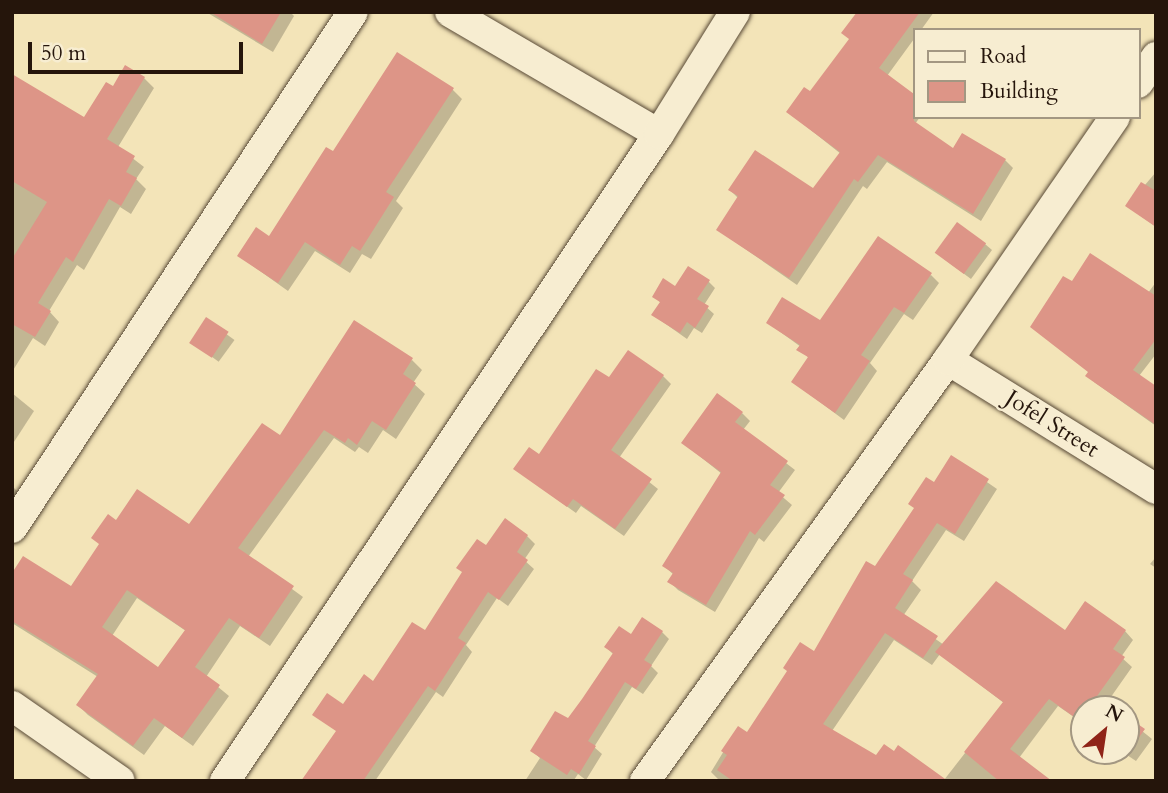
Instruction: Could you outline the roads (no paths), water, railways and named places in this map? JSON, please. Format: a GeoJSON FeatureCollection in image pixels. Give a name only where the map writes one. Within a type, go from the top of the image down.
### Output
{"type":"FeatureCollection","features":[{"type":"Feature","properties":{"kind":"street"},"geometry":{"type":"LineString","coordinates":[[12,528],[353,12]]}},
{"type":"Feature","properties":{"kind":"street"},"geometry":{"type":"LineString","coordinates":[[450,12],[659,134]]}},
{"type":"Feature","properties":{"kind":"street"},"geometry":{"type":"LineString","coordinates":[[225,781],[659,134],[735,12]]}},
{"type":"Feature","properties":{"kind":"street"},"geometry":{"type":"LineString","coordinates":[[1140,80],[1156,57]]}},
{"type":"Feature","properties":{"kind":"street"},"geometry":{"type":"LineString","coordinates":[[646,781],[948,360],[1114,119]]}},
{"type":"Feature","properties":{"kind":"street","name":"Jofel Street"},"geometry":{"type":"LineString","coordinates":[[948,360],[1156,488]]}},
{"type":"Feature","properties":{"kind":"street"},"geometry":{"type":"LineString","coordinates":[[12,706],[120,781]]}}]}
